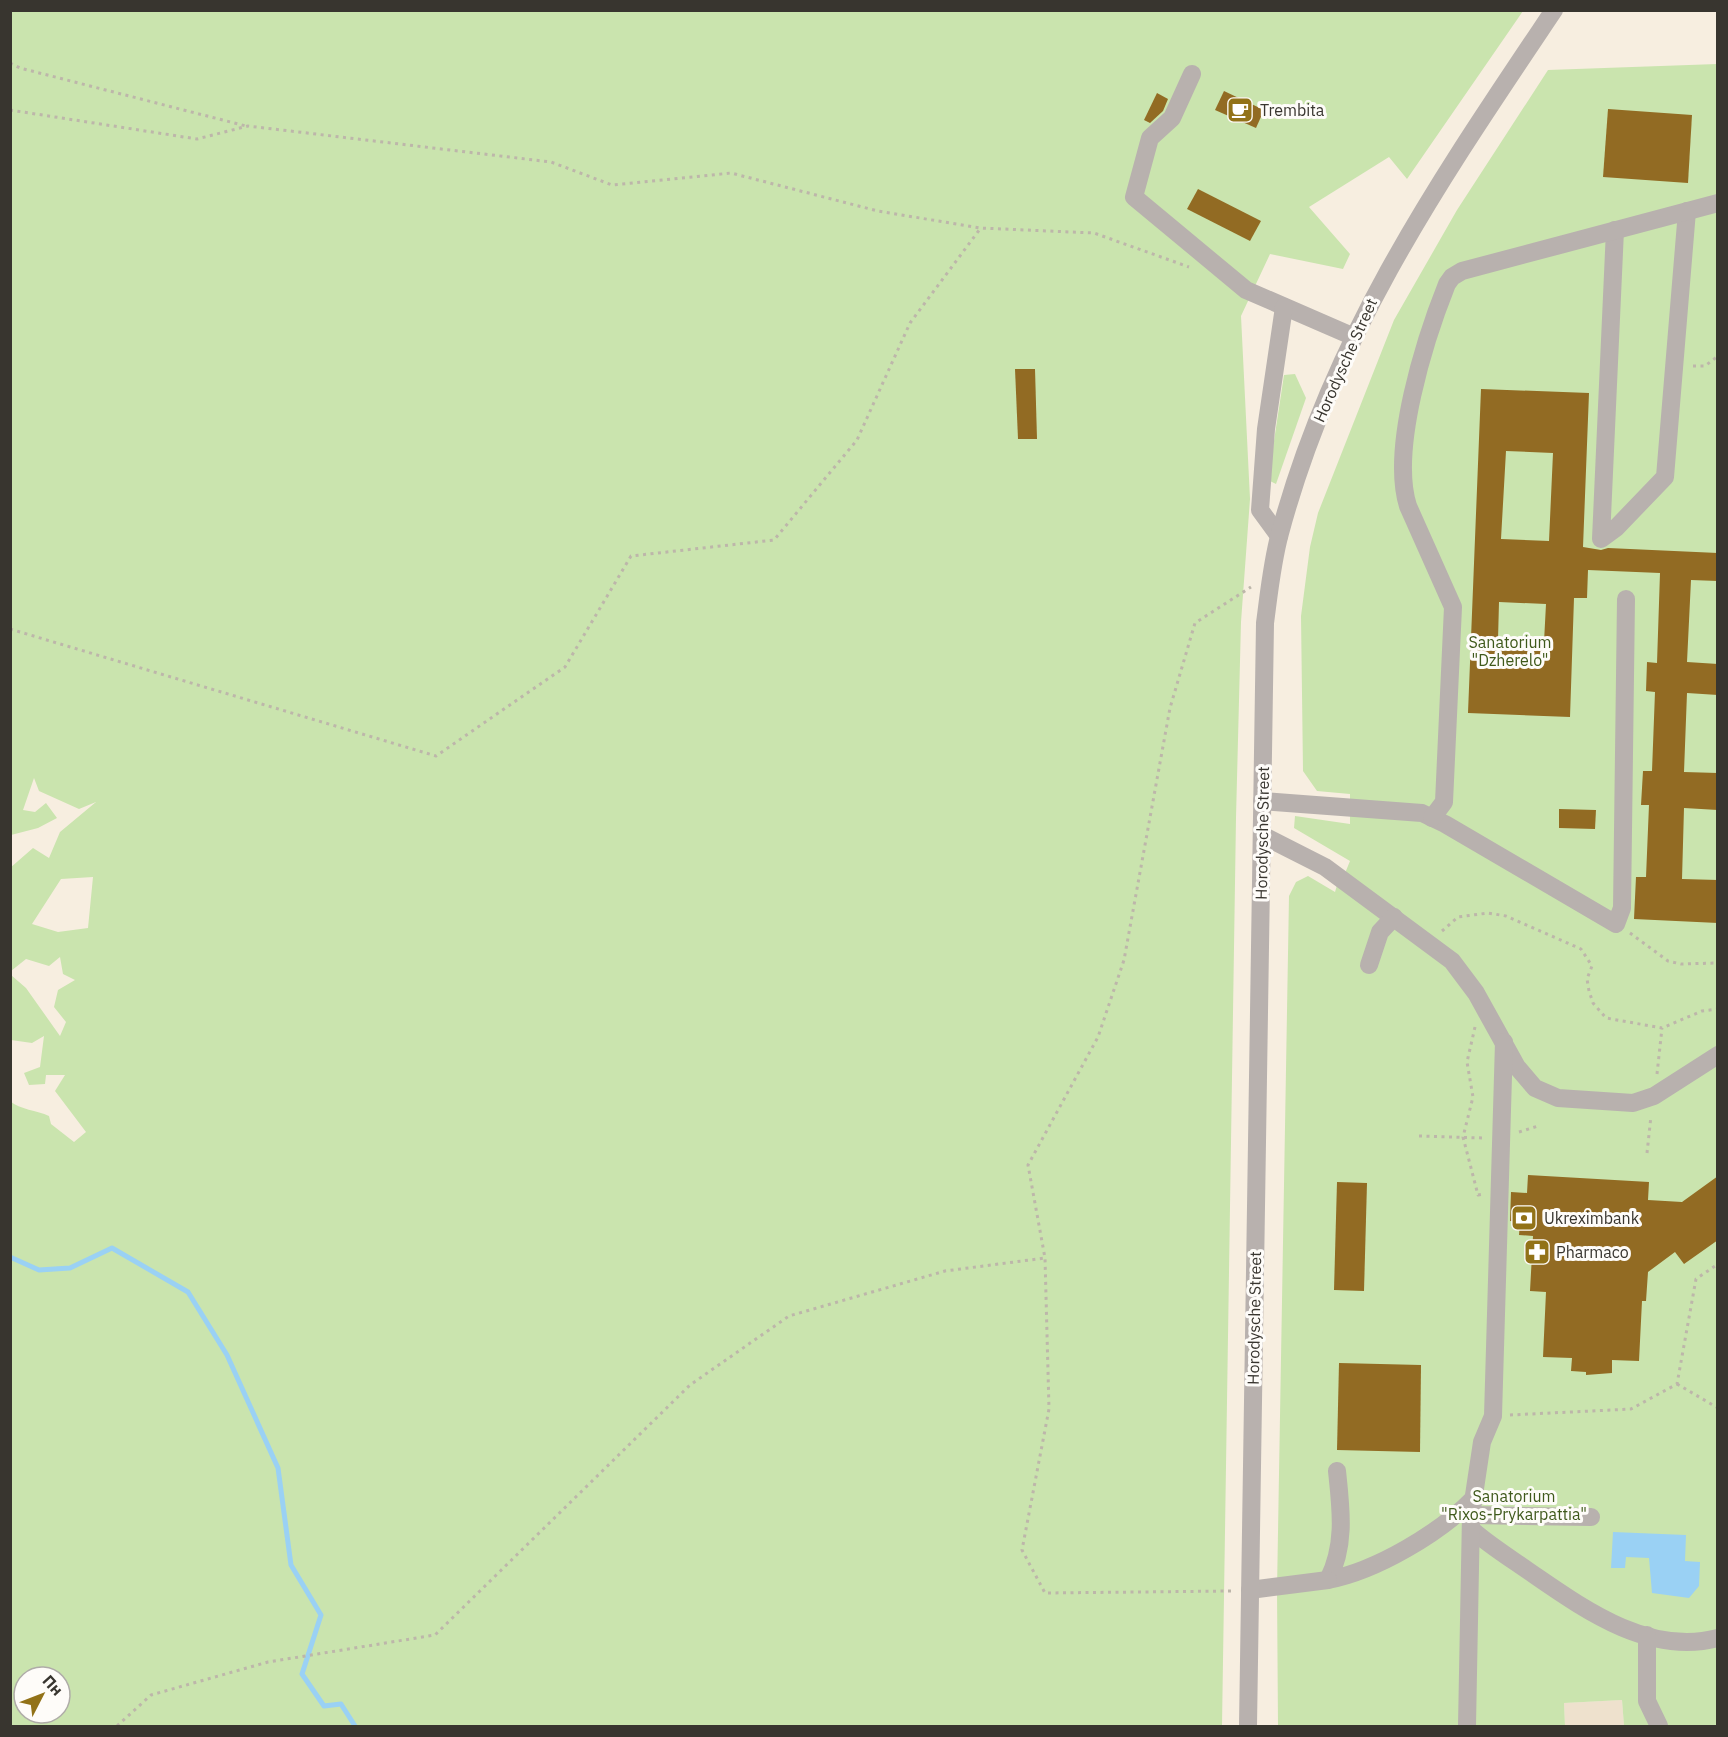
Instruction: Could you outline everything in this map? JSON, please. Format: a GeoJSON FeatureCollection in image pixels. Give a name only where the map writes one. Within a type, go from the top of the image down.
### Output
{"type":"FeatureCollection","features":[{"type":"Feature","properties":{"kind":"street","name":"Horodysche Street"},"geometry":{"type":"LineString","coordinates":[[1248,1726],[1265,623],[1279,536],[1322,405],[1352,336],[1404,240],[1554,10]]}},
{"type":"Feature","properties":{"kind":"street"},"geometry":{"type":"LineString","coordinates":[[1192,74],[1172,118],[1150,138],[1134,197],[1246,290],[1352,336]]}},
{"type":"Feature","properties":{"kind":"street"},"geometry":{"type":"LineString","coordinates":[[1432,818],[1444,802],[1453,607],[1404,493],[1407,433],[1413,391],[1443,295],[1452,277],[1462,271],[1718,203]]}},
{"type":"Feature","properties":{"kind":"street"},"geometry":{"type":"LineString","coordinates":[[1615,230],[1601,539],[1616,528],[1665,477],[1687,211]]}},
{"type":"Feature","properties":{"kind":"street"},"geometry":{"type":"LineString","coordinates":[[1279,536],[1260,510],[1266,429],[1284,307]]}},
{"type":"Feature","properties":{"kind":"street"},"geometry":{"type":"LineString","coordinates":[[1262,801],[1422,813],[1616,924],[1622,908],[1626,599]]}},
{"type":"Feature","properties":{"kind":"street"},"geometry":{"type":"LineString","coordinates":[[1262,835],[1325,867],[1452,961],[1481,1002],[1517,1067],[1535,1088],[1558,1098],[1633,1102],[1654,1096],[1718,1055]]}},
{"type":"Feature","properties":{"kind":"street"},"geometry":{"type":"LineString","coordinates":[[1369,965],[1380,932],[1394,917]]}},
{"type":"Feature","properties":{"kind":"street"},"geometry":{"type":"LineString","coordinates":[[1467,1726],[1472,1514],[1482,1442],[1493,1416],[1504,1042]]}},
{"type":"Feature","properties":{"kind":"street"},"geometry":{"type":"LineString","coordinates":[[1328,1580],[1337,1563],[1341,1543],[1337,1471]]}},
{"type":"Feature","properties":{"kind":"street"},"geometry":{"type":"LineString","coordinates":[[1250,1590],[1349,1576],[1390,1558],[1459,1514],[1591,1516]]}},
{"type":"Feature","properties":{"kind":"street"},"geometry":{"type":"LineString","coordinates":[[1472,1514],[1579,1605],[1636,1634],[1680,1642],[1718,1638]]}},
{"type":"Feature","properties":{"kind":"street"},"geometry":{"type":"LineString","coordinates":[[1647,1635],[1647,1701],[1659,1726]]}},
{"type":"Feature","properties":{"kind":"path"},"geometry":{"type":"LineString","coordinates":[[10,63],[20,68],[248,126],[551,162],[612,185],[731,173],[878,211],[980,228],[1094,233],[1197,270]]}},
{"type":"Feature","properties":{"kind":"path"},"geometry":{"type":"LineString","coordinates":[[10,110],[197,139],[248,126]]}},
{"type":"Feature","properties":{"kind":"path"},"geometry":{"type":"LineString","coordinates":[[10,629],[436,756],[565,667],[631,556],[774,540],[857,440],[910,323],[980,228]]}},
{"type":"Feature","properties":{"kind":"path"},"geometry":{"type":"LineString","coordinates":[[1675,365],[1705,366],[1718,356]]}},
{"type":"Feature","properties":{"kind":"path"},"geometry":{"type":"LineString","coordinates":[[1231,1591],[1045,1593],[1022,1550],[1049,1409],[1046,1258],[1028,1165],[1098,1037],[1124,960],[1170,708],[1195,623],[1273,573]]}},
{"type":"Feature","properties":{"kind":"path"},"geometry":{"type":"LineString","coordinates":[[1429,942],[1458,917],[1488,914],[1506,916],[1581,949],[1592,966],[1587,979],[1593,1003],[1606,1018],[1662,1028],[1702,1011],[1718,1009]]}},
{"type":"Feature","properties":{"kind":"path"},"geometry":{"type":"LineString","coordinates":[[1616,924],[1668,962],[1718,963]]}},
{"type":"Feature","properties":{"kind":"path"},"geometry":{"type":"LineString","coordinates":[[1481,1002],[1467,1062],[1473,1097],[1463,1137],[1478,1195],[1499,1192]]}},
{"type":"Feature","properties":{"kind":"path"},"geometry":{"type":"LineString","coordinates":[[1419,1136],[1501,1138],[1538,1126]]}},
{"type":"Feature","properties":{"kind":"path"},"geometry":{"type":"LineString","coordinates":[[117,1726],[151,1695],[268,1662],[435,1635],[690,1385],[789,1316],[945,1271],[1046,1258]]}},
{"type":"Feature","properties":{"kind":"path"},"geometry":{"type":"LineString","coordinates":[[1677,1384],[1696,1279],[1718,1264]]}},
{"type":"Feature","properties":{"kind":"path"},"geometry":{"type":"LineString","coordinates":[[1493,1416],[1631,1409],[1677,1384]]}},
{"type":"Feature","properties":{"kind":"path"},"geometry":{"type":"LineString","coordinates":[[1677,1384],[1718,1408]]}},
{"type":"Feature","properties":{"kind":"shaded area"},"geometry":{"type":"Polygon","coordinates":[[[1622,1700],[1624,1726],[1565,1726],[1564,1703],[1622,1700]]]}},
{"type":"Feature","properties":{"kind":"green space"},"geometry":{"type":"Polygon","coordinates":[[[11,11],[1523,11],[1407,179],[1389,157],[1309,207],[1350,254],[1343,269],[1270,254],[1241,316],[1250,499],[1241,622],[1236,818],[1222,1726],[11,1726],[10,1101],[49,1116],[51,1124],[74,1142],[86,1132],[55,1091],[65,1075],[46,1075],[45,1084],[29,1085],[24,1073],[40,1067],[44,1036],[32,1043],[11,1040],[11,975],[26,988],[60,1036],[66,1022],[54,1007],[58,990],[75,980],[63,974],[60,957],[49,966],[26,959],[11,971],[10,868],[33,848],[49,858],[60,832],[96,802],[79,809],[39,791],[34,778],[23,810],[35,812],[46,803],[57,818],[38,828],[11,835],[11,11]],[[93,877],[61,879],[32,924],[58,932],[88,928],[93,877]]]}},
{"type":"Feature","properties":{"kind":"green space"},"geometry":{"type":"Polygon","coordinates":[[[1717,64],[1717,1726],[1624,1726],[1622,1700],[1564,1703],[1565,1726],[1278,1726],[1277,1590],[1289,896],[1296,882],[1308,876],[1335,892],[1350,861],[1294,828],[1295,816],[1350,824],[1350,794],[1317,791],[1303,771],[1301,616],[1310,547],[1318,513],[1394,320],[1457,210],[1548,70],[1717,64]]]}},
{"type":"Feature","properties":{"kind":"green space"},"geometry":{"type":"Polygon","coordinates":[[[1295,374],[1306,398],[1276,484],[1268,480],[1284,375],[1295,374]]]}},
{"type":"Feature","properties":{"kind":"water"},"geometry":{"type":"Polygon","coordinates":[[[1613,1532],[1686,1535],[1685,1561],[1700,1562],[1699,1586],[1689,1598],[1652,1593],[1649,1558],[1626,1557],[1625,1568],[1611,1568],[1613,1532]]]}},
{"type":"Feature","properties":{"kind":"building","name":"Trembita"},"geometry":{"type":"Polygon","coordinates":[[[1224,91],[1264,110],[1256,128],[1215,110],[1224,91]]]}},
{"type":"Feature","properties":{"kind":"building"},"geometry":{"type":"Polygon","coordinates":[[[1157,93],[1168,99],[1163,111],[1150,123],[1144,120],[1157,93]]]}},
{"type":"Feature","properties":{"kind":"building"},"geometry":{"type":"Polygon","coordinates":[[[1608,109],[1692,115],[1688,183],[1603,177],[1608,109]]]}},
{"type":"Feature","properties":{"kind":"building"},"geometry":{"type":"Polygon","coordinates":[[[1198,189],[1261,221],[1250,241],[1187,209],[1198,189]]]}},
{"type":"Feature","properties":{"kind":"building"},"geometry":{"type":"Polygon","coordinates":[[[1015,369],[1035,369],[1037,439],[1018,439],[1015,369]]]}},
{"type":"Feature","properties":{"kind":"building"},"geometry":{"type":"Polygon","coordinates":[[[1481,389],[1589,393],[1583,547],[1601,550],[1608,548],[1718,553],[1718,581],[1691,580],[1687,662],[1718,664],[1718,695],[1687,693],[1684,772],[1718,773],[1718,810],[1684,808],[1682,879],[1718,880],[1718,923],[1634,919],[1636,877],[1646,877],[1649,805],[1641,805],[1643,771],[1652,771],[1655,692],[1646,691],[1647,662],[1657,663],[1660,573],[1588,570],[1587,598],[1574,598],[1570,717],[1468,713],[1481,389]],[[1506,451],[1501,539],[1549,541],[1553,453],[1506,451]],[[1499,602],[1498,640],[1544,642],[1546,604],[1499,602]]]}},
{"type":"Feature","properties":{"kind":"building"},"geometry":{"type":"Polygon","coordinates":[[[1559,809],[1596,810],[1595,829],[1559,828],[1559,809]]]}},
{"type":"Feature","properties":{"kind":"building"},"geometry":{"type":"Polygon","coordinates":[[[1528,1175],[1649,1182],[1648,1200],[1682,1202],[1718,1176],[1718,1240],[1684,1264],[1675,1252],[1648,1272],[1646,1301],[1642,1301],[1639,1361],[1612,1360],[1612,1373],[1586,1375],[1586,1372],[1571,1371],[1572,1358],[1543,1357],[1546,1292],[1530,1291],[1533,1236],[1519,1235],[1520,1222],[1510,1221],[1511,1192],[1527,1193],[1528,1175]]]}},
{"type":"Feature","properties":{"kind":"building"},"geometry":{"type":"Polygon","coordinates":[[[1337,1182],[1367,1183],[1364,1291],[1334,1290],[1337,1182]]]}},
{"type":"Feature","properties":{"kind":"building"},"geometry":{"type":"Polygon","coordinates":[[[1339,1363],[1421,1365],[1420,1452],[1337,1450],[1339,1363]]]}},
{"type":"Feature","properties":{"kind":"waterway"},"geometry":{"type":"LineString","coordinates":[[10,1257],[39,1270],[70,1268],[112,1248],[188,1292],[227,1355],[278,1468],[291,1565],[321,1615],[302,1674],[324,1706],[341,1704],[355,1726]]}},
{"type":"Feature","properties":{"kind":"place","name":"Trembita"},"geometry":{"type":"Point","coordinates":[1240,110]}},
{"type":"Feature","properties":{"kind":"place","name":"Ukreximbank"},"geometry":{"type":"Point","coordinates":[1524,1218]}},
{"type":"Feature","properties":{"kind":"place","name":"Pharmaco"},"geometry":{"type":"Point","coordinates":[1537,1252]}},
{"type":"Feature","properties":{"kind":"park label","name":"Sanatorium \"Dzherelo\""},"geometry":{"type":"Point","coordinates":[1510,651]}},
{"type":"Feature","properties":{"kind":"park label","name":"Sanatorium \"Rixos-Prykarpattia\""},"geometry":{"type":"Point","coordinates":[1514,1505]}}]}
